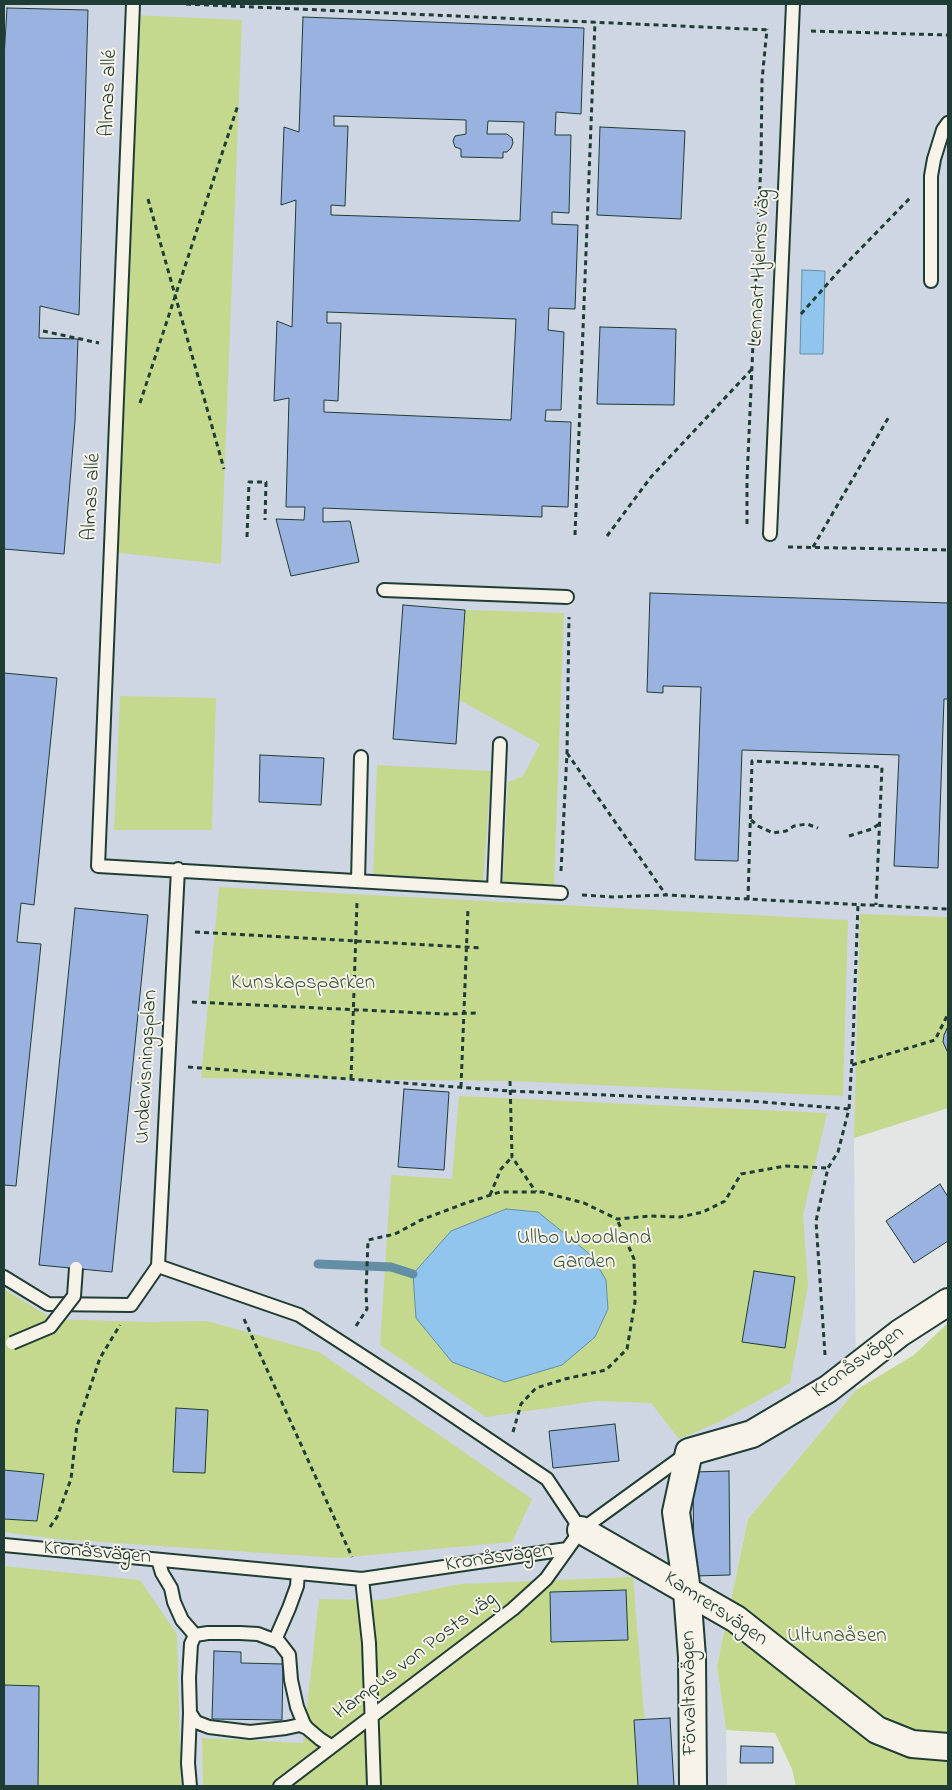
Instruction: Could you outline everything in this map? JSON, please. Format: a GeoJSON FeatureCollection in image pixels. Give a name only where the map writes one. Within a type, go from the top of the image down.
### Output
{"type":"FeatureCollection","features":[{"type":"Feature","properties":{"kind":"street","name":"Kronåsvägen"},"geometry":{"type":"LineString","coordinates":[[689,1452],[752,1434],[828,1389],[900,1333],[948,1302]]}},
{"type":"Feature","properties":{"kind":"street","name":"Förvaltarvägen"},"geometry":{"type":"LineString","coordinates":[[689,1452],[676,1512],[688,1591],[692,1657],[693,1786]]}},
{"type":"Feature","properties":{"kind":"street","name":"Kamrersvägen"},"geometry":{"type":"LineString","coordinates":[[574,1540],[688,1591],[736,1619],[877,1730],[912,1744],[948,1747]]}},
{"type":"Feature","properties":{"kind":"lane","name":"Almas allé"},"geometry":{"type":"LineString","coordinates":[[133,4],[98,866],[561,893]]}},
{"type":"Feature","properties":{"kind":"lane","name":"Lennart Hjelms väg"},"geometry":{"type":"LineString","coordinates":[[770,534],[793,4]]}},
{"type":"Feature","properties":{"kind":"lane"},"geometry":{"type":"LineString","coordinates":[[931,281],[931,176],[943,130],[948,122]]}},
{"type":"Feature","properties":{"kind":"lane"},"geometry":{"type":"LineString","coordinates":[[384,590],[566,597]]}},
{"type":"Feature","properties":{"kind":"lane"},"geometry":{"type":"LineString","coordinates":[[494,889],[500,744]]}},
{"type":"Feature","properties":{"kind":"lane"},"geometry":{"type":"LineString","coordinates":[[358,881],[361,757]]}},
{"type":"Feature","properties":{"kind":"lane","name":"Undervisningsplan"},"geometry":{"type":"LineString","coordinates":[[158,1266],[178,870]]}},
{"type":"Feature","properties":{"kind":"lane"},"geometry":{"type":"LineString","coordinates":[[4,1277],[48,1304],[131,1305],[158,1266],[299,1315],[547,1479],[574,1540]]}},
{"type":"Feature","properties":{"kind":"lane"},"geometry":{"type":"LineString","coordinates":[[8,1343],[50,1327],[74,1296],[76,1268]]}},
{"type":"Feature","properties":{"kind":"lane","name":"Kronåsvägen"},"geometry":{"type":"LineString","coordinates":[[4,1546],[362,1580],[574,1540],[689,1452]]}},
{"type":"Feature","properties":{"kind":"lane","name":"Hampus von Posts väg"},"geometry":{"type":"LineString","coordinates":[[280,1786],[513,1609],[546,1579],[574,1540]]}},
{"type":"Feature","properties":{"kind":"lane"},"geometry":{"type":"LineString","coordinates":[[158,1560],[171,1588],[174,1602],[182,1620],[195,1635]]}},
{"type":"Feature","properties":{"kind":"lane"},"geometry":{"type":"LineString","coordinates":[[275,1640],[297,1586],[298,1573]]}},
{"type":"Feature","properties":{"kind":"lane"},"geometry":{"type":"LineString","coordinates":[[362,1580],[370,1644],[374,1786]]}},
{"type":"Feature","properties":{"kind":"lane"},"geometry":{"type":"LineString","coordinates":[[195,1635],[208,1633],[258,1634],[279,1642],[289,1655],[291,1680],[297,1707],[304,1724],[320,1740],[331,1746]]}},
{"type":"Feature","properties":{"kind":"lane"},"geometry":{"type":"LineString","coordinates":[[190,1786],[188,1763],[190,1713],[189,1657],[195,1635]]}},
{"type":"Feature","properties":{"kind":"lane"},"geometry":{"type":"LineString","coordinates":[[190,1713],[196,1722],[210,1727],[250,1732],[300,1725],[307,1728]]}},
{"type":"Feature","properties":{"kind":"path"},"geometry":{"type":"LineString","coordinates":[[186,4],[254,5],[767,30],[948,35]]}},
{"type":"Feature","properties":{"kind":"path"},"geometry":{"type":"LineString","coordinates":[[575,535],[596,22]]}},
{"type":"Feature","properties":{"kind":"path"},"geometry":{"type":"LineString","coordinates":[[746,532],[761,170],[762,80],[767,30]]}},
{"type":"Feature","properties":{"kind":"path"},"geometry":{"type":"LineString","coordinates":[[138,408],[238,105]]}},
{"type":"Feature","properties":{"kind":"path"},"geometry":{"type":"LineString","coordinates":[[607,536],[651,477],[778,343],[837,273],[931,176]]}},
{"type":"Feature","properties":{"kind":"path"},"geometry":{"type":"LineString","coordinates":[[146,192],[224,469]]}},
{"type":"Feature","properties":{"kind":"path"},"geometry":{"type":"LineString","coordinates":[[43,331],[120,347]]}},
{"type":"Feature","properties":{"kind":"path"},"geometry":{"type":"LineString","coordinates":[[813,547],[890,415]]}},
{"type":"Feature","properties":{"kind":"path"},"geometry":{"type":"LineString","coordinates":[[247,536],[248,482],[266,482],[265,520]]}},
{"type":"Feature","properties":{"kind":"path"},"geometry":{"type":"LineString","coordinates":[[788,546],[948,550]]}},
{"type":"Feature","properties":{"kind":"path"},"geometry":{"type":"LineString","coordinates":[[569,614],[561,893],[614,897],[666,895],[948,909]]}},
{"type":"Feature","properties":{"kind":"path"},"geometry":{"type":"LineString","coordinates":[[566,753],[666,895]]}},
{"type":"Feature","properties":{"kind":"path"},"geometry":{"type":"LineString","coordinates":[[748,900],[752,761],[882,767],[876,904]]}},
{"type":"Feature","properties":{"kind":"path"},"geometry":{"type":"LineString","coordinates":[[750,820],[772,833],[786,831],[794,826],[807,824],[818,828]]}},
{"type":"Feature","properties":{"kind":"path"},"geometry":{"type":"LineString","coordinates":[[849,836],[872,830],[880,824]]}},
{"type":"Feature","properties":{"kind":"path"},"geometry":{"type":"LineString","coordinates":[[351,1079],[355,1010],[358,881]]}},
{"type":"Feature","properties":{"kind":"path"},"geometry":{"type":"LineString","coordinates":[[461,1087],[469,888]]}},
{"type":"Feature","properties":{"kind":"path"},"geometry":{"type":"LineString","coordinates":[[828,1389],[816,1221],[828,1168],[838,1152],[849,1109],[858,904]]}},
{"type":"Feature","properties":{"kind":"path"},"geometry":{"type":"LineString","coordinates":[[175,931],[482,948]]}},
{"type":"Feature","properties":{"kind":"path"},"geometry":{"type":"LineString","coordinates":[[171,1001],[445,1014],[479,1013]]}},
{"type":"Feature","properties":{"kind":"path"},"geometry":{"type":"LineString","coordinates":[[852,1065],[935,1040],[948,1014]]}},
{"type":"Feature","properties":{"kind":"path"},"geometry":{"type":"LineString","coordinates":[[168,1065],[510,1091],[749,1101],[849,1109]]}},
{"type":"Feature","properties":{"kind":"path"},"geometry":{"type":"LineString","coordinates":[[510,1081],[512,1157],[536,1192]]}},
{"type":"Feature","properties":{"kind":"path"},"geometry":{"type":"LineString","coordinates":[[490,1195],[501,1169],[512,1157]]}},
{"type":"Feature","properties":{"kind":"path"},"geometry":{"type":"LineString","coordinates":[[338,1341],[355,1326],[367,1309],[368,1240],[395,1234],[421,1220],[490,1195],[500,1192],[542,1192],[584,1203],[617,1219],[651,1216],[680,1217],[703,1212],[725,1201],[741,1174],[784,1166],[828,1168]]}},
{"type":"Feature","properties":{"kind":"path"},"geometry":{"type":"LineString","coordinates":[[507,1452],[521,1404],[536,1388],[606,1370],[627,1349],[635,1302],[634,1259],[617,1219]]}},
{"type":"Feature","properties":{"kind":"path"},"geometry":{"type":"LineString","coordinates":[[232,1292],[362,1580]]}},
{"type":"Feature","properties":{"kind":"path"},"geometry":{"type":"LineString","coordinates":[[36,1548],[57,1517],[71,1479],[77,1426],[100,1358],[131,1305]]}},
{"type":"Feature","properties":{"kind":"shaded area"},"geometry":{"type":"Polygon","coordinates":[[[4,4],[948,4],[948,1108],[854,1138],[856,1390],[748,1519],[717,1666],[726,1730],[727,1786],[4,1786],[4,4]]]}},
{"type":"Feature","properties":{"kind":"green space"},"geometry":{"type":"Polygon","coordinates":[[[132,15],[242,20],[221,564],[111,552],[132,15]]]}},
{"type":"Feature","properties":{"kind":"green space"},"geometry":{"type":"Polygon","coordinates":[[[465,610],[564,613],[554,885],[503,882],[508,782],[523,776],[540,744],[459,700],[465,610]]]}},
{"type":"Feature","properties":{"kind":"green space"},"geometry":{"type":"Polygon","coordinates":[[[120,696],[216,698],[212,830],[114,830],[120,696]]]}},
{"type":"Feature","properties":{"kind":"green space"},"geometry":{"type":"Polygon","coordinates":[[[377,765],[491,771],[483,882],[373,878],[377,765]]]}},
{"type":"Feature","properties":{"kind":"green space","name":"Kunskapsparken"},"geometry":{"type":"Polygon","coordinates":[[[219,887],[848,920],[843,1096],[510,1081],[201,1078],[219,887]]]}},
{"type":"Feature","properties":{"kind":"green space"},"geometry":{"type":"Polygon","coordinates":[[[860,914],[948,917],[948,1108],[854,1138],[860,914]]]}},
{"type":"Feature","properties":{"kind":"green space","name":"Ullbo Woodland Garden"},"geometry":{"type":"Polygon","coordinates":[[[459,1096],[827,1113],[803,1215],[808,1286],[790,1383],[719,1422],[679,1439],[651,1403],[597,1401],[486,1417],[380,1345],[391,1175],[452,1179],[459,1096]]]}},
{"type":"Feature","properties":{"kind":"green space"},"geometry":{"type":"Polygon","coordinates":[[[4,1289],[53,1319],[146,1322],[207,1321],[319,1352],[532,1499],[512,1542],[338,1558],[56,1539],[4,1532],[4,1289]]]}},
{"type":"Feature","properties":{"kind":"green space","name":"Ultunaåsen"},"geometry":{"type":"Polygon","coordinates":[[[948,1323],[948,1786],[796,1786],[792,1769],[775,1733],[726,1730],[717,1666],[748,1519],[856,1390],[914,1355],[948,1323]]]}},
{"type":"Feature","properties":{"kind":"green space"},"geometry":{"type":"Polygon","coordinates":[[[4,1566],[140,1580],[177,1634],[181,1786],[4,1786],[4,1566]]]}},
{"type":"Feature","properties":{"kind":"green space"},"geometry":{"type":"Polygon","coordinates":[[[633,1577],[650,1786],[203,1786],[202,1738],[303,1743],[319,1599],[380,1600],[460,1584],[633,1577]]]}},
{"type":"Feature","properties":{"kind":"water"},"geometry":{"type":"Polygon","coordinates":[[[802,270],[825,271],[823,354],[800,354],[802,270]]]}},
{"type":"Feature","properties":{"kind":"water"},"geometry":{"type":"Polygon","coordinates":[[[506,1209],[538,1212],[592,1256],[606,1280],[608,1309],[595,1337],[562,1365],[505,1382],[452,1362],[416,1318],[413,1274],[451,1231],[506,1209]]]}},
{"type":"Feature","properties":{"kind":"building"},"geometry":{"type":"Polygon","coordinates":[[[7,8],[88,10],[79,315],[40,306],[39,338],[78,339],[75,421],[64,554],[4,549],[4,58],[7,8]]]}},
{"type":"Feature","properties":{"kind":"building"},"geometry":{"type":"Polygon","coordinates":[[[303,17],[584,28],[581,114],[556,112],[555,135],[571,135],[569,213],[552,212],[552,224],[578,225],[575,309],[549,308],[548,330],[564,332],[561,410],[546,410],[545,421],[571,422],[568,507],[542,506],[542,517],[323,508],[323,522],[350,521],[359,562],[291,576],[276,519],[304,520],[305,507],[286,507],[289,398],[274,401],[277,321],[292,327],[296,200],[281,205],[284,127],[299,132],[303,17]],[[334,116],[334,126],[348,126],[345,206],[331,205],[331,215],[520,221],[524,122],[488,121],[487,134],[507,134],[512,138],[511,148],[507,152],[503,152],[503,158],[461,157],[461,149],[455,147],[453,141],[455,136],[466,134],[466,120],[334,116]],[[327,312],[327,323],[341,323],[338,401],[324,400],[324,412],[511,420],[516,319],[327,312]]]}},
{"type":"Feature","properties":{"kind":"building"},"geometry":{"type":"Polygon","coordinates":[[[600,127],[685,131],[681,219],[597,215],[600,127]]]}},
{"type":"Feature","properties":{"kind":"building"},"geometry":{"type":"Polygon","coordinates":[[[600,327],[676,329],[674,405],[597,404],[600,327]]]}},
{"type":"Feature","properties":{"kind":"building"},"geometry":{"type":"Polygon","coordinates":[[[650,593],[948,603],[948,699],[944,699],[938,868],[894,866],[899,755],[742,750],[738,861],[695,860],[701,687],[663,686],[663,693],[647,692],[650,593]]]}},
{"type":"Feature","properties":{"kind":"building"},"geometry":{"type":"Polygon","coordinates":[[[403,605],[465,610],[456,744],[393,739],[403,605]]]}},
{"type":"Feature","properties":{"kind":"building"},"geometry":{"type":"Polygon","coordinates":[[[4,673],[57,678],[34,905],[21,903],[17,942],[41,944],[16,1186],[4,1185],[4,673]]]}},
{"type":"Feature","properties":{"kind":"building"},"geometry":{"type":"Polygon","coordinates":[[[260,755],[324,758],[321,805],[259,802],[260,755]]]}},
{"type":"Feature","properties":{"kind":"building"},"geometry":{"type":"Polygon","coordinates":[[[75,908],[148,915],[112,1272],[39,1265],[75,908]]]}},
{"type":"Feature","properties":{"kind":"building"},"geometry":{"type":"Polygon","coordinates":[[[948,1026],[948,1053],[943,1042],[948,1026]]]}},
{"type":"Feature","properties":{"kind":"building"},"geometry":{"type":"Polygon","coordinates":[[[404,1089],[449,1092],[444,1170],[398,1167],[404,1089]]]}},
{"type":"Feature","properties":{"kind":"building"},"geometry":{"type":"Polygon","coordinates":[[[940,1184],[948,1197],[948,1241],[914,1263],[886,1221],[940,1184]]]}},
{"type":"Feature","properties":{"kind":"building"},"geometry":{"type":"Polygon","coordinates":[[[754,1271],[795,1277],[785,1348],[742,1342],[754,1271]]]}},
{"type":"Feature","properties":{"kind":"building"},"geometry":{"type":"Polygon","coordinates":[[[176,1408],[208,1410],[205,1473],[173,1472],[176,1408]]]}},
{"type":"Feature","properties":{"kind":"building"},"geometry":{"type":"Polygon","coordinates":[[[615,1424],[619,1461],[553,1468],[549,1431],[615,1424]]]}},
{"type":"Feature","properties":{"kind":"building"},"geometry":{"type":"Polygon","coordinates":[[[4,1470],[44,1474],[37,1521],[4,1519],[4,1470]]]}},
{"type":"Feature","properties":{"kind":"building"},"geometry":{"type":"Polygon","coordinates":[[[729,1471],[730,1575],[694,1576],[693,1472],[729,1471]]]}},
{"type":"Feature","properties":{"kind":"building"},"geometry":{"type":"Polygon","coordinates":[[[626,1590],[628,1640],[551,1642],[550,1592],[626,1590]]]}},
{"type":"Feature","properties":{"kind":"building"},"geometry":{"type":"Polygon","coordinates":[[[214,1651],[241,1652],[241,1663],[283,1664],[282,1720],[212,1719],[214,1651]]]}},
{"type":"Feature","properties":{"kind":"building"},"geometry":{"type":"Polygon","coordinates":[[[4,1685],[39,1686],[38,1786],[4,1786],[4,1685]]]}},
{"type":"Feature","properties":{"kind":"building"},"geometry":{"type":"Polygon","coordinates":[[[670,1718],[674,1786],[638,1786],[634,1720],[670,1718]]]}},
{"type":"Feature","properties":{"kind":"building"},"geometry":{"type":"Polygon","coordinates":[[[741,1746],[773,1747],[773,1763],[740,1763],[741,1746]]]}},
{"type":"Feature","properties":{"kind":"waterway"},"geometry":{"type":"LineString","coordinates":[[318,1264],[391,1267],[413,1274]]}}]}
